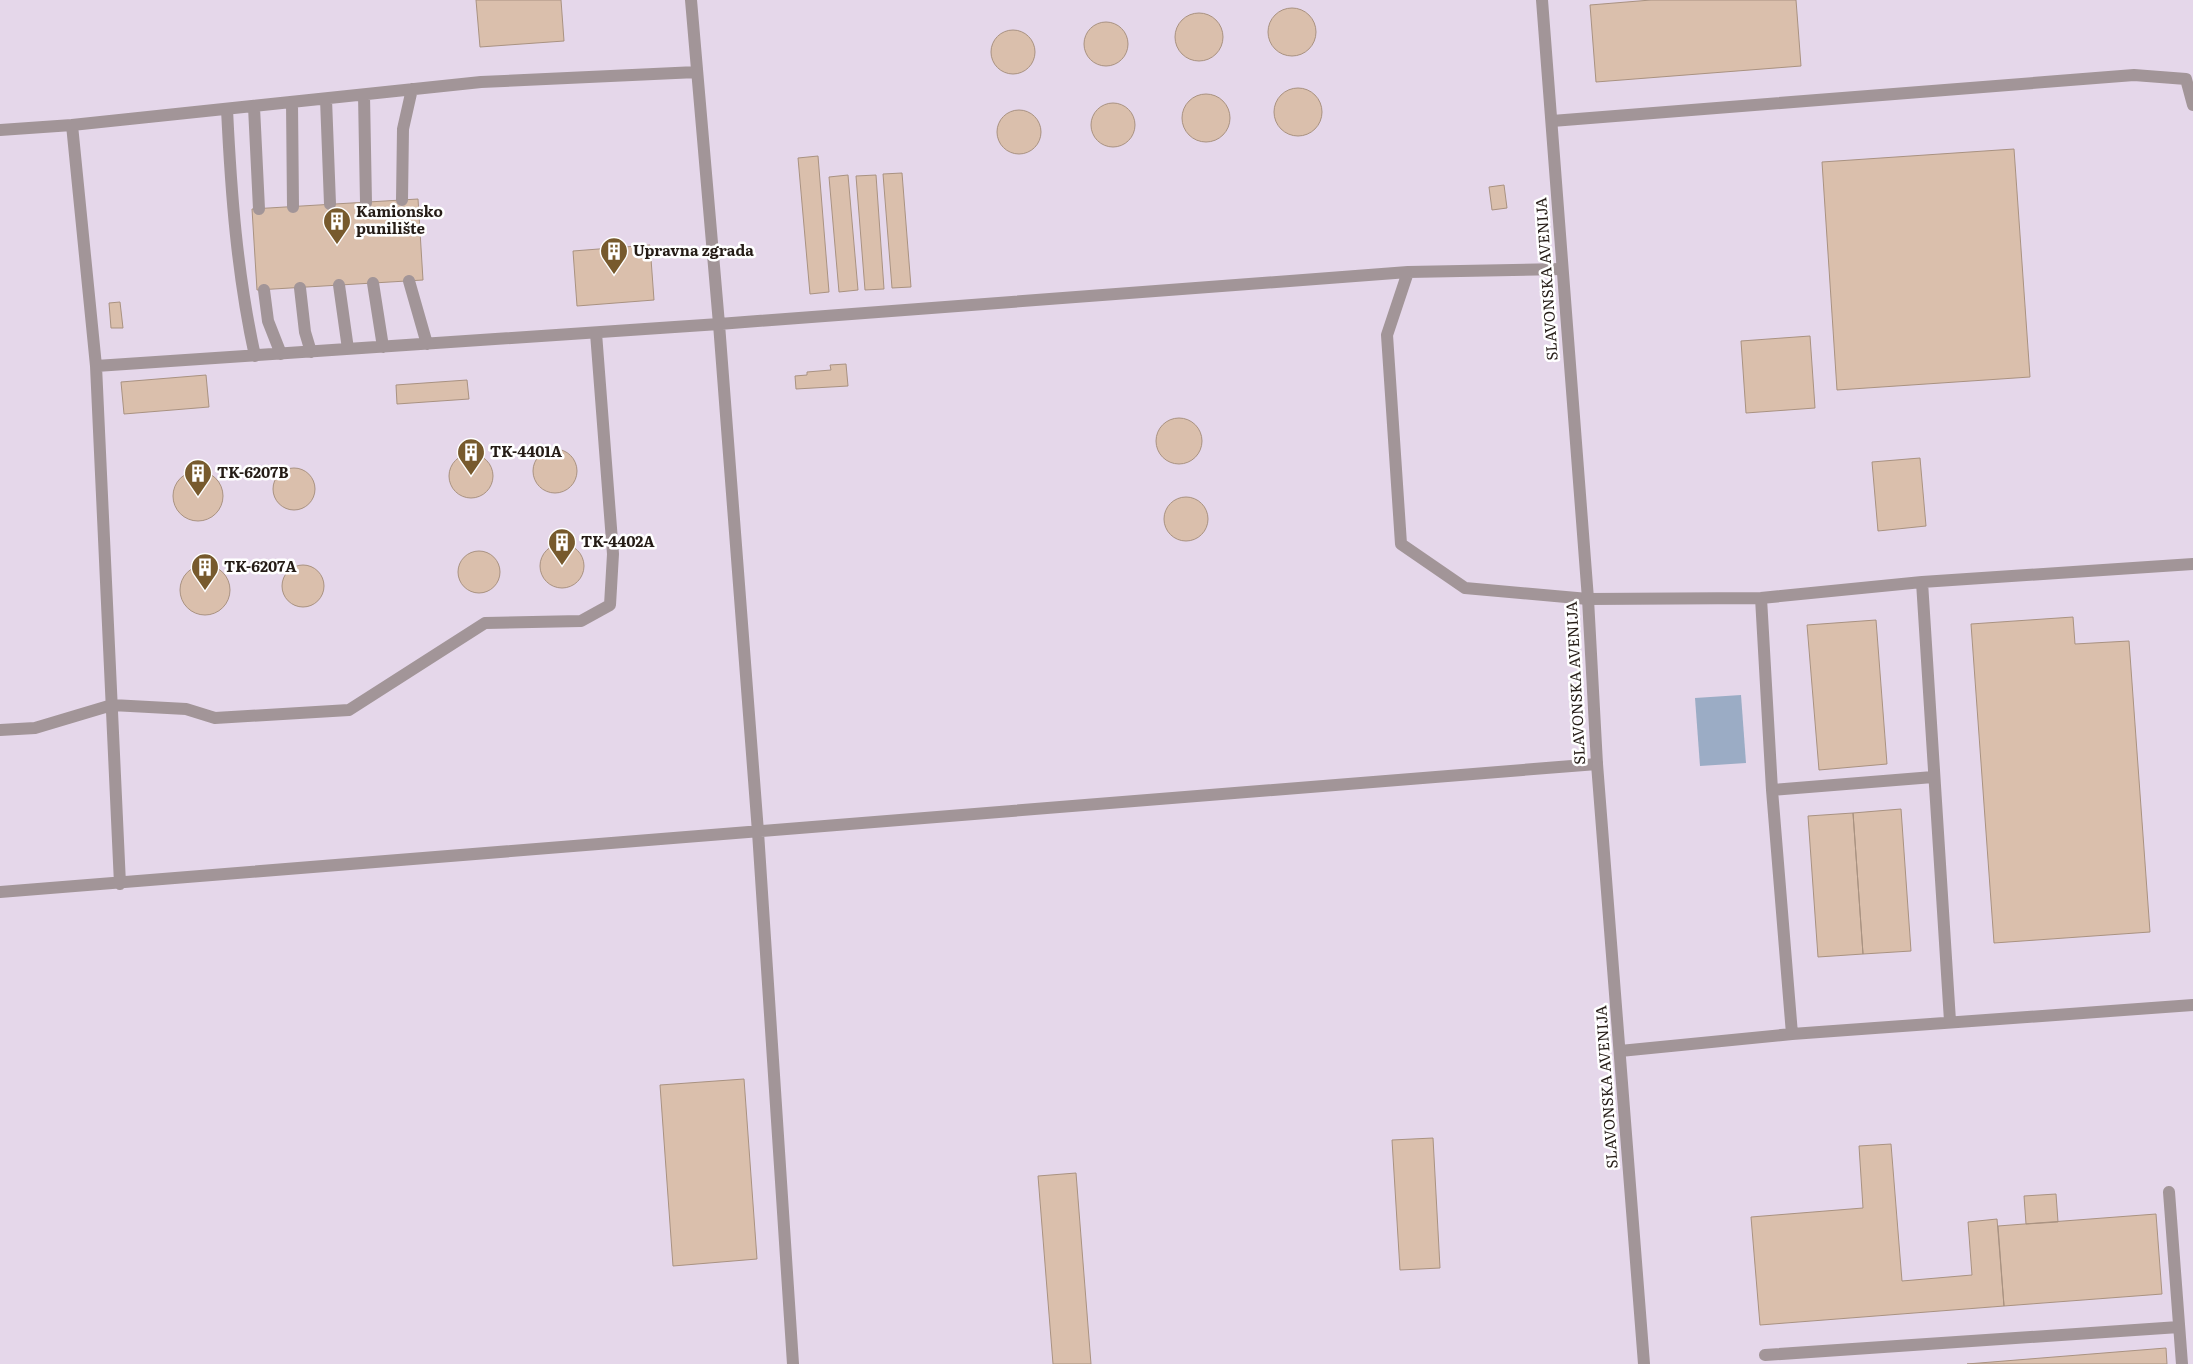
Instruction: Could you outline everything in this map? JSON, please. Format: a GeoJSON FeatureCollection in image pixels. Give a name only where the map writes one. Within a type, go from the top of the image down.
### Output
{"type":"FeatureCollection","features":[{"type":"Feature","properties":{"kind":"street"},"geometry":{"type":"LineString","coordinates":[[691,0],[719,324],[758,832],[794,1364]]}},
{"type":"Feature","properties":{"kind":"street","name":"SLAVONSKA AVENIJA"},"geometry":{"type":"LineString","coordinates":[[1542,0],[1588,599],[1597,764],[1644,1364]]}},
{"type":"Feature","properties":{"kind":"street"},"geometry":{"type":"LineString","coordinates":[[0,130],[227,110],[481,82],[697,72]]}},
{"type":"Feature","properties":{"kind":"street"},"geometry":{"type":"LineString","coordinates":[[1552,121],[2134,75],[2186,79],[2193,105]]}},
{"type":"Feature","properties":{"kind":"street"},"geometry":{"type":"LineString","coordinates":[[402,200],[402,130],[412,90]]}},
{"type":"Feature","properties":{"kind":"street"},"geometry":{"type":"LineString","coordinates":[[364,95],[366,202]]}},
{"type":"Feature","properties":{"kind":"street"},"geometry":{"type":"LineString","coordinates":[[326,99],[330,204]]}},
{"type":"Feature","properties":{"kind":"street"},"geometry":{"type":"LineString","coordinates":[[292,103],[293,207]]}},
{"type":"Feature","properties":{"kind":"street"},"geometry":{"type":"LineString","coordinates":[[254,107],[258,209]]}},
{"type":"Feature","properties":{"kind":"street"},"geometry":{"type":"LineString","coordinates":[[227,110],[231,197],[246,315],[255,356]]}},
{"type":"Feature","properties":{"kind":"street"},"geometry":{"type":"LineString","coordinates":[[72,125],[96,366],[120,884]]}},
{"type":"Feature","properties":{"kind":"street"},"geometry":{"type":"LineString","coordinates":[[96,366],[596,333],[1408,272],[1562,269]]}},
{"type":"Feature","properties":{"kind":"street"},"geometry":{"type":"LineString","coordinates":[[1408,272],[1387,335],[1401,544],[1465,588],[1588,599],[1761,598],[1922,582],[2193,564]]}},
{"type":"Feature","properties":{"kind":"street"},"geometry":{"type":"LineString","coordinates":[[409,280],[427,344]]}},
{"type":"Feature","properties":{"kind":"street"},"geometry":{"type":"LineString","coordinates":[[373,283],[383,347]]}},
{"type":"Feature","properties":{"kind":"street"},"geometry":{"type":"LineString","coordinates":[[339,285],[348,349]]}},
{"type":"Feature","properties":{"kind":"street"},"geometry":{"type":"LineString","coordinates":[[300,288],[305,332],[311,352]]}},
{"type":"Feature","properties":{"kind":"street"},"geometry":{"type":"LineString","coordinates":[[264,290],[268,321],[281,354]]}},
{"type":"Feature","properties":{"kind":"street"},"geometry":{"type":"LineString","coordinates":[[0,730],[35,728],[112,705],[186,709],[215,718],[349,710],[485,624],[582,621],[610,605],[613,554],[596,333]]}},
{"type":"Feature","properties":{"kind":"street"},"geometry":{"type":"LineString","coordinates":[[1922,582],[1950,1021]]}},
{"type":"Feature","properties":{"kind":"street"},"geometry":{"type":"LineString","coordinates":[[1761,598],[1772,790],[1792,1034]]}},
{"type":"Feature","properties":{"kind":"street"},"geometry":{"type":"LineString","coordinates":[[0,892],[120,884],[1597,764]]}},
{"type":"Feature","properties":{"kind":"street"},"geometry":{"type":"LineString","coordinates":[[1772,790],[1933,776]]}},
{"type":"Feature","properties":{"kind":"street"},"geometry":{"type":"LineString","coordinates":[[1620,1051],[1950,1021],[2193,1005]]}},
{"type":"Feature","properties":{"kind":"street"},"geometry":{"type":"LineString","coordinates":[[2169,1192],[2182,1364]]}},
{"type":"Feature","properties":{"kind":"street"},"geometry":{"type":"LineString","coordinates":[[1765,1355],[2179,1327]]}},
{"type":"Feature","properties":{"kind":"shaded area"},"geometry":{"type":"Polygon","coordinates":[[[0,0],[2193,0],[2193,1364],[0,1364],[0,0]]]}},
{"type":"Feature","properties":{"kind":"water"},"geometry":{"type":"Polygon","coordinates":[[[1741,695],[1746,763],[1700,766],[1695,698],[1741,695]]]}},
{"type":"Feature","properties":{"kind":"building"},"geometry":{"type":"Polygon","coordinates":[[[476,0],[561,0],[564,41],[480,47],[476,0]]]}},
{"type":"Feature","properties":{"kind":"building"},"geometry":{"type":"Polygon","coordinates":[[[1651,0],[1796,0],[1801,66],[1596,82],[1590,5],[1651,0]]]}},
{"type":"Feature","properties":{"kind":"building"},"geometry":{"type":"Polygon","coordinates":[[[1287,8],[1297,8],[1306,12],[1312,18],[1315,23],[1315,41],[1306,52],[1297,56],[1287,56],[1278,52],[1272,46],[1268,37],[1268,27],[1272,18],[1278,12],[1287,8]]]}},
{"type":"Feature","properties":{"kind":"building"},"geometry":{"type":"Polygon","coordinates":[[[1194,13],[1204,13],[1213,17],[1219,23],[1222,28],[1222,46],[1213,57],[1204,61],[1194,61],[1185,57],[1179,51],[1175,42],[1175,32],[1179,23],[1185,17],[1194,13]]]}},
{"type":"Feature","properties":{"kind":"building"},"geometry":{"type":"Polygon","coordinates":[[[1110,22],[1122,28],[1127,35],[1127,53],[1122,60],[1115,65],[1102,66],[1094,63],[1087,56],[1084,40],[1087,32],[1094,25],[1110,22]]]}},
{"type":"Feature","properties":{"kind":"building"},"geometry":{"type":"Polygon","coordinates":[[[1017,30],[1029,36],[1034,43],[1034,61],[1029,68],[1022,73],[1009,74],[1001,71],[994,64],[991,48],[994,40],[1001,33],[1017,30]]]}},
{"type":"Feature","properties":{"kind":"building"},"geometry":{"type":"Polygon","coordinates":[[[1293,88],[1303,88],[1312,92],[1318,98],[1321,103],[1321,121],[1312,132],[1303,136],[1293,136],[1284,132],[1278,126],[1274,117],[1274,107],[1278,98],[1284,92],[1293,88]]]}},
{"type":"Feature","properties":{"kind":"building"},"geometry":{"type":"Polygon","coordinates":[[[1201,94],[1211,94],[1220,98],[1226,104],[1230,118],[1226,132],[1220,138],[1211,142],[1201,142],[1192,138],[1186,132],[1182,123],[1182,113],[1186,104],[1192,98],[1201,94]]]}},
{"type":"Feature","properties":{"kind":"building"},"geometry":{"type":"Polygon","coordinates":[[[1117,103],[1129,109],[1134,116],[1134,134],[1129,141],[1122,146],[1109,147],[1101,144],[1094,137],[1091,121],[1094,113],[1101,106],[1117,103]]]}},
{"type":"Feature","properties":{"kind":"building"},"geometry":{"type":"Polygon","coordinates":[[[1023,110],[1035,116],[1040,123],[1040,141],[1035,148],[1028,153],[1015,154],[1007,151],[1000,144],[997,128],[1000,120],[1007,113],[1023,110]]]}},
{"type":"Feature","properties":{"kind":"building"},"geometry":{"type":"Polygon","coordinates":[[[2014,149],[2030,377],[1837,390],[1822,162],[2014,149]]]}},
{"type":"Feature","properties":{"kind":"building"},"geometry":{"type":"Polygon","coordinates":[[[818,156],[829,292],[810,294],[798,158],[818,156]]]}},
{"type":"Feature","properties":{"kind":"building"},"geometry":{"type":"Polygon","coordinates":[[[902,173],[911,287],[892,288],[883,174],[902,173]]]}},
{"type":"Feature","properties":{"kind":"building"},"geometry":{"type":"Polygon","coordinates":[[[848,175],[858,290],[839,292],[829,177],[848,175]]]}},
{"type":"Feature","properties":{"kind":"building"},"geometry":{"type":"Polygon","coordinates":[[[876,175],[884,289],[865,290],[856,176],[876,175]]]}},
{"type":"Feature","properties":{"kind":"building"},"geometry":{"type":"Polygon","coordinates":[[[1504,185],[1507,208],[1492,210],[1489,187],[1504,185]]]}},
{"type":"Feature","properties":{"kind":"building","name":"Kamionsko punilište"},"geometry":{"type":"Polygon","coordinates":[[[418,199],[423,280],[257,290],[252,209],[418,199]]]}},
{"type":"Feature","properties":{"kind":"building","name":"Upravna zgrada"},"geometry":{"type":"Polygon","coordinates":[[[650,245],[654,300],[577,306],[573,251],[650,245]]]}},
{"type":"Feature","properties":{"kind":"building"},"geometry":{"type":"Polygon","coordinates":[[[120,302],[123,328],[111,328],[109,303],[120,302]]]}},
{"type":"Feature","properties":{"kind":"building"},"geometry":{"type":"Polygon","coordinates":[[[1810,336],[1815,408],[1746,413],[1741,341],[1810,336]]]}},
{"type":"Feature","properties":{"kind":"building"},"geometry":{"type":"Polygon","coordinates":[[[846,364],[848,386],[796,389],[795,376],[807,375],[807,372],[831,370],[830,365],[846,364]]]}},
{"type":"Feature","properties":{"kind":"building"},"geometry":{"type":"Polygon","coordinates":[[[206,375],[209,407],[124,414],[121,382],[206,375]]]}},
{"type":"Feature","properties":{"kind":"building"},"geometry":{"type":"Polygon","coordinates":[[[467,380],[469,399],[397,404],[396,385],[467,380]]]}},
{"type":"Feature","properties":{"kind":"building"},"geometry":{"type":"Polygon","coordinates":[[[1184,418],[1188,419],[1198,428],[1201,432],[1201,450],[1192,460],[1184,464],[1174,464],[1166,460],[1157,450],[1156,436],[1160,428],[1170,419],[1184,418]]]}},
{"type":"Feature","properties":{"kind":"building"},"geometry":{"type":"Polygon","coordinates":[[[555,449],[567,453],[573,459],[577,471],[573,483],[567,489],[555,493],[543,489],[537,483],[533,471],[537,459],[543,453],[555,449]]]}},
{"type":"Feature","properties":{"kind":"building","name":"TK-4401A"},"geometry":{"type":"Polygon","coordinates":[[[471,454],[483,458],[489,464],[493,476],[489,488],[483,494],[471,498],[459,494],[453,488],[449,476],[453,464],[459,458],[471,454]]]}},
{"type":"Feature","properties":{"kind":"building"},"geometry":{"type":"Polygon","coordinates":[[[1920,458],[1926,526],[1878,531],[1872,462],[1920,458]]]}},
{"type":"Feature","properties":{"kind":"building"},"geometry":{"type":"Polygon","coordinates":[[[298,468],[306,471],[312,477],[315,489],[312,501],[306,507],[290,510],[282,507],[276,501],[273,485],[276,477],[282,471],[298,468]]]}},
{"type":"Feature","properties":{"kind":"building","name":"TK-6207B"},"geometry":{"type":"Polygon","coordinates":[[[193,471],[203,471],[216,478],[223,491],[223,501],[216,514],[203,521],[193,521],[184,517],[177,510],[173,501],[173,491],[177,482],[184,475],[193,471]]]}},
{"type":"Feature","properties":{"kind":"building"},"geometry":{"type":"Polygon","coordinates":[[[1186,497],[1198,501],[1204,507],[1208,519],[1204,531],[1198,537],[1186,541],[1174,537],[1168,531],[1164,519],[1168,507],[1174,501],[1186,497]]]}},
{"type":"Feature","properties":{"kind":"building","name":"TK-4402A"},"geometry":{"type":"Polygon","coordinates":[[[562,544],[574,548],[580,554],[584,566],[580,578],[574,584],[562,588],[550,584],[544,578],[540,566],[544,554],[550,548],[562,544]]]}},
{"type":"Feature","properties":{"kind":"building"},"geometry":{"type":"Polygon","coordinates":[[[483,551],[491,554],[497,560],[500,572],[497,584],[491,590],[475,593],[467,590],[461,584],[458,568],[461,560],[467,554],[483,551]]]}},
{"type":"Feature","properties":{"kind":"building","name":"TK-6207A"},"geometry":{"type":"Polygon","coordinates":[[[200,565],[210,565],[223,572],[230,585],[230,595],[223,608],[210,615],[200,615],[191,611],[184,604],[180,595],[180,585],[184,576],[191,569],[200,565]]]}},
{"type":"Feature","properties":{"kind":"building"},"geometry":{"type":"Polygon","coordinates":[[[307,565],[315,568],[321,574],[324,586],[321,598],[315,604],[299,607],[291,604],[285,598],[282,582],[285,574],[291,568],[307,565]]]}},
{"type":"Feature","properties":{"kind":"building"},"geometry":{"type":"Polygon","coordinates":[[[2073,617],[2075,644],[2129,641],[2150,932],[1994,943],[1971,624],[2073,617]]]}},
{"type":"Feature","properties":{"kind":"building"},"geometry":{"type":"Polygon","coordinates":[[[1876,620],[1887,764],[1819,770],[1807,625],[1876,620]]]}},
{"type":"Feature","properties":{"kind":"building"},"geometry":{"type":"Polygon","coordinates":[[[1901,809],[1911,951],[1863,954],[1853,813],[1901,809]]]}},
{"type":"Feature","properties":{"kind":"building"},"geometry":{"type":"Polygon","coordinates":[[[1853,813],[1863,954],[1818,957],[1808,816],[1853,813]]]}},
{"type":"Feature","properties":{"kind":"building"},"geometry":{"type":"Polygon","coordinates":[[[744,1079],[757,1259],[673,1266],[660,1085],[744,1079]]]}},
{"type":"Feature","properties":{"kind":"building"},"geometry":{"type":"Polygon","coordinates":[[[1433,1138],[1440,1268],[1400,1270],[1392,1140],[1433,1138]]]}},
{"type":"Feature","properties":{"kind":"building"},"geometry":{"type":"Polygon","coordinates":[[[1891,1144],[1902,1281],[1972,1275],[1968,1222],[1997,1219],[2004,1306],[1760,1325],[1751,1217],[1863,1208],[1859,1146],[1891,1144]]]}},
{"type":"Feature","properties":{"kind":"building"},"geometry":{"type":"Polygon","coordinates":[[[1076,1173],[1091,1364],[1053,1364],[1038,1176],[1076,1173]]]}},
{"type":"Feature","properties":{"kind":"building"},"geometry":{"type":"Polygon","coordinates":[[[2056,1194],[2058,1222],[2026,1224],[2024,1196],[2056,1194]]]}},
{"type":"Feature","properties":{"kind":"building"},"geometry":{"type":"Polygon","coordinates":[[[2156,1214],[2162,1294],[2004,1306],[1998,1226],[2156,1214]]]}},
{"type":"Feature","properties":{"kind":"building"},"geometry":{"type":"Polygon","coordinates":[[[2166,1348],[2167,1364],[1967,1364],[2166,1348]]]}},
{"type":"Feature","properties":{"kind":"place","name":"Kamionsko punilište"},"geometry":{"type":"Point","coordinates":[337,245]}},
{"type":"Feature","properties":{"kind":"place","name":"Upravna zgrada"},"geometry":{"type":"Point","coordinates":[614,275]}},
{"type":"Feature","properties":{"kind":"place","name":"TK-4401A"},"geometry":{"type":"Point","coordinates":[471,476]}},
{"type":"Feature","properties":{"kind":"place","name":"TK-6207B"},"geometry":{"type":"Point","coordinates":[198,497]}},
{"type":"Feature","properties":{"kind":"place","name":"TK-4402A"},"geometry":{"type":"Point","coordinates":[562,566]}},
{"type":"Feature","properties":{"kind":"place","name":"TK-6207A"},"geometry":{"type":"Point","coordinates":[205,591]}}]}
